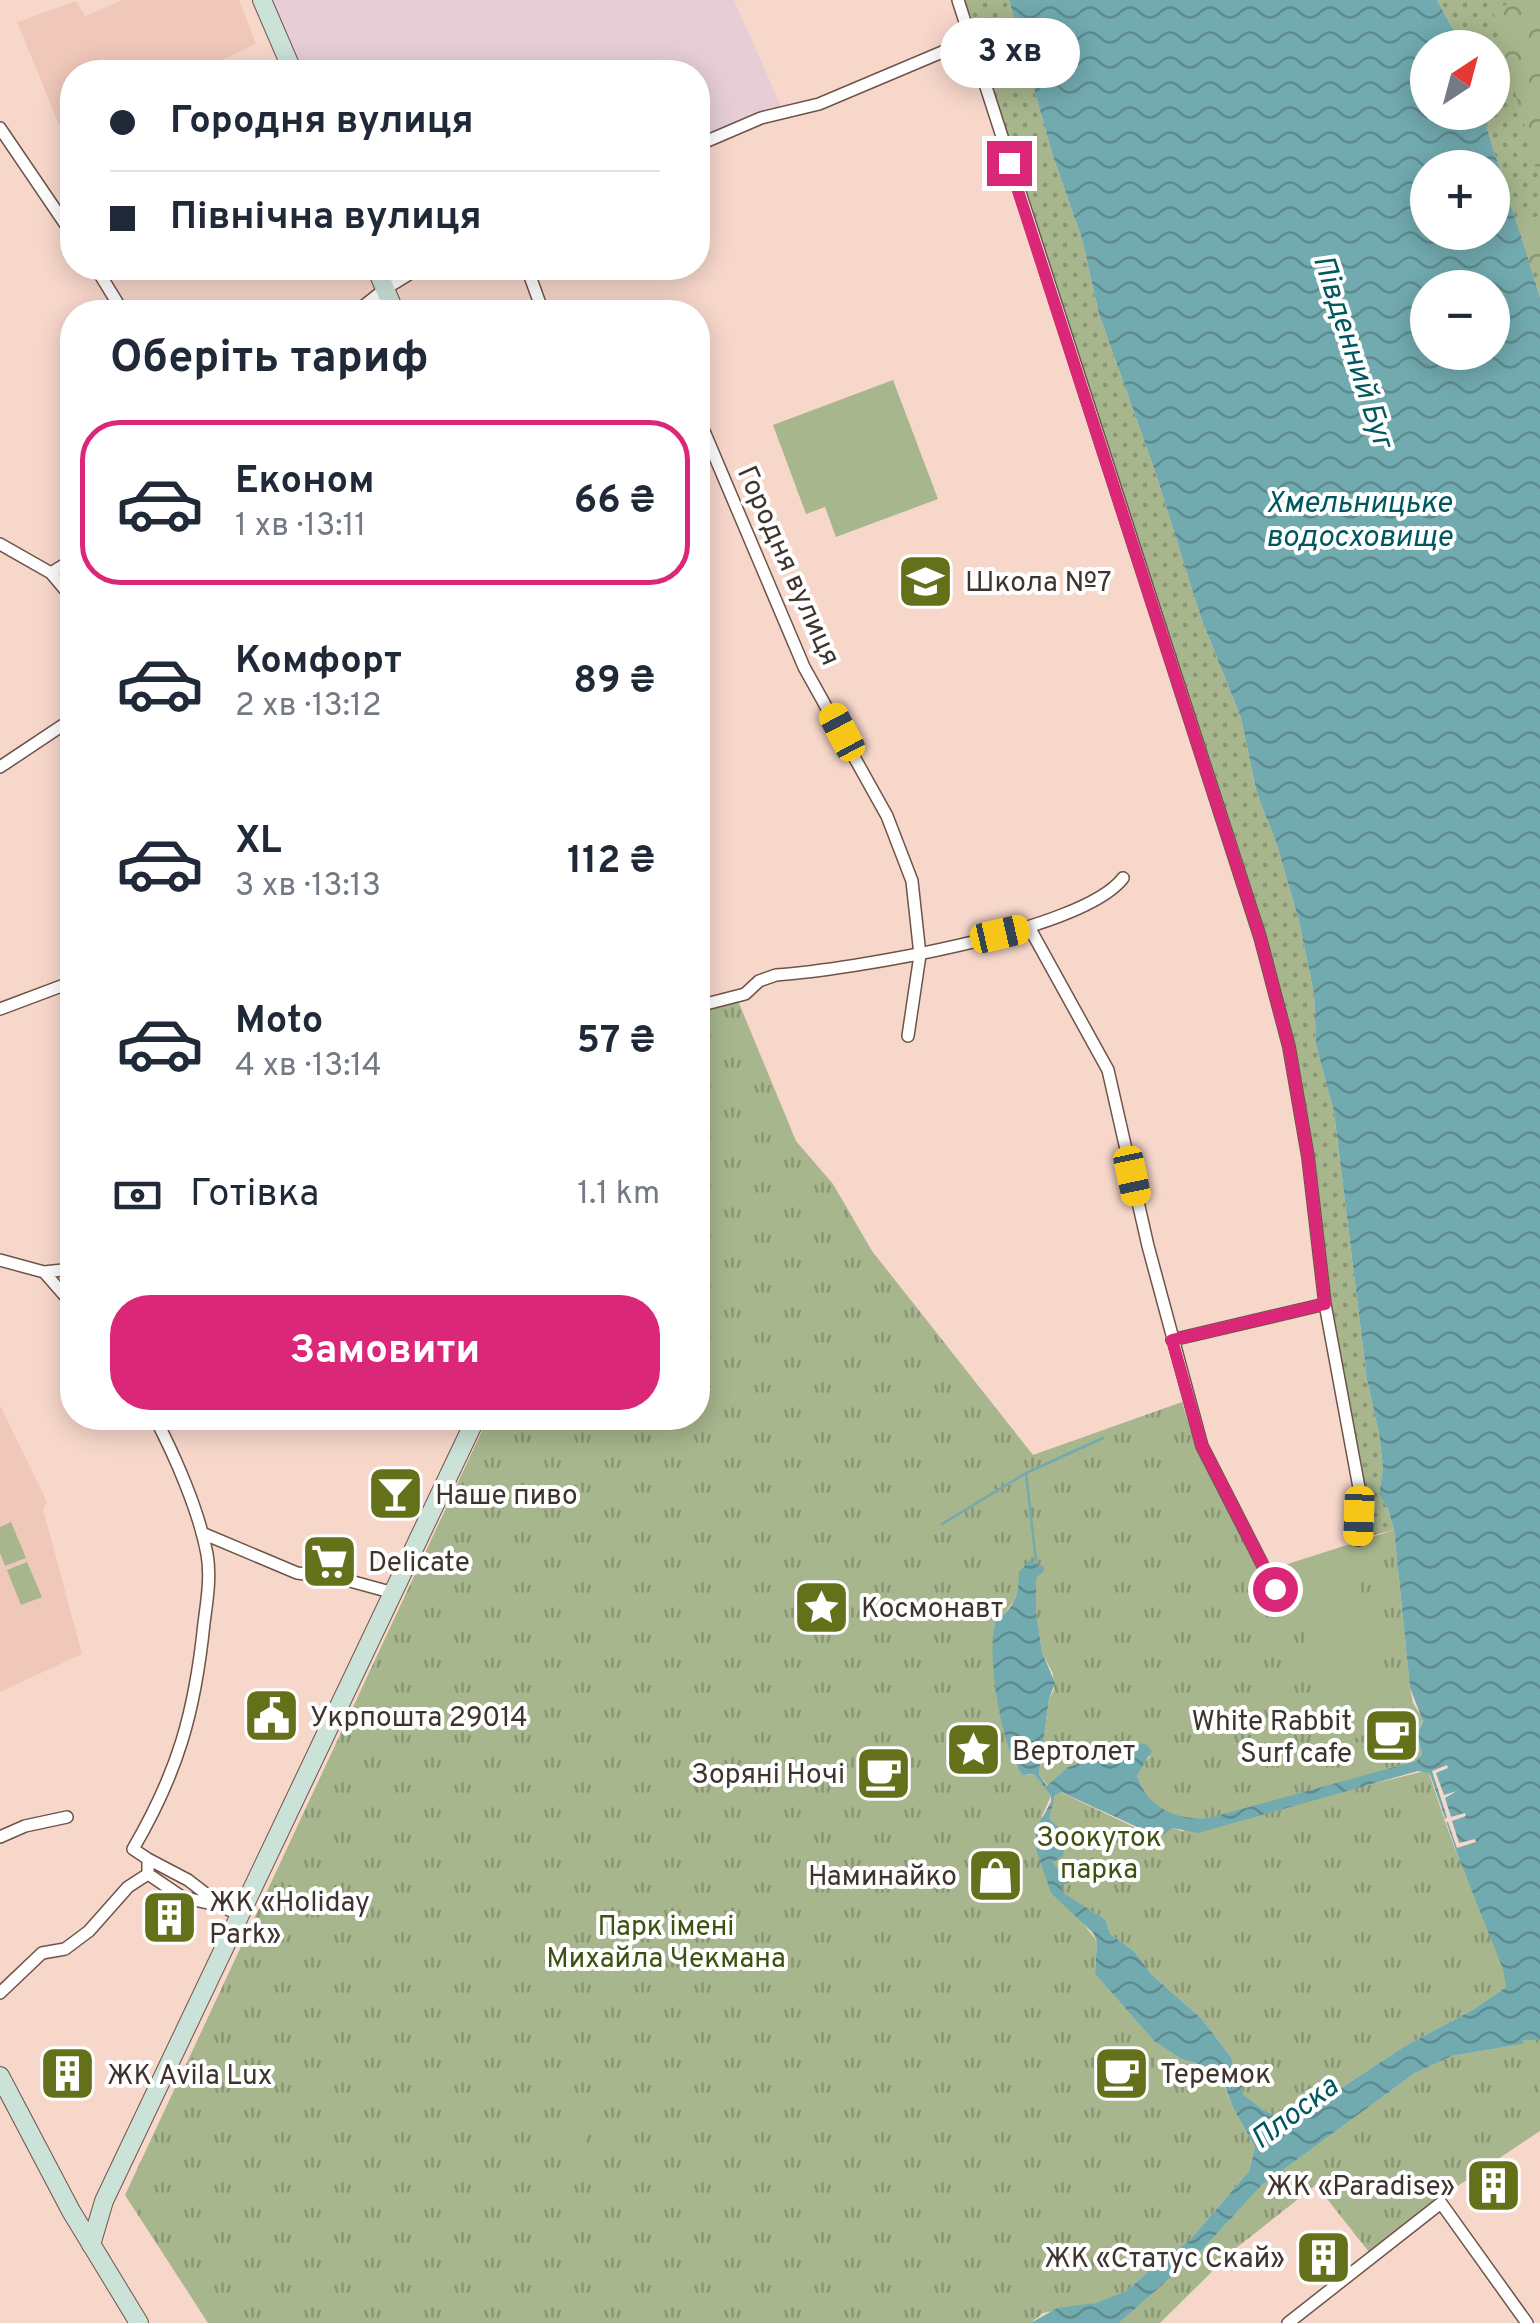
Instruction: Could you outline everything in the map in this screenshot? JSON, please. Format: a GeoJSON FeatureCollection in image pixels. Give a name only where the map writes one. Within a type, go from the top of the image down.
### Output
{"type":"FeatureCollection","features":[{"type":"Feature","properties":{"kind":"main road"},"geometry":{"type":"LineString","coordinates":[[262,0],[288,60]]}},
{"type":"Feature","properties":{"kind":"main road"},"geometry":{"type":"LineString","coordinates":[[381,280],[390,300]]}},
{"type":"Feature","properties":{"kind":"main road"},"geometry":{"type":"LineString","coordinates":[[91,2245],[104,2201],[470,1430]]}},
{"type":"Feature","properties":{"kind":"main road"},"geometry":{"type":"LineString","coordinates":[[0,2076],[91,2245],[139,2323]]}},
{"type":"Feature","properties":{"kind":"street"},"geometry":{"type":"LineString","coordinates":[[958,0],[1260,937],[1289,1047],[1305,1139],[1325,1304],[1360,1493],[1358,1540]]}},
{"type":"Feature","properties":{"kind":"street"},"geometry":{"type":"LineString","coordinates":[[710,139],[761,118],[819,104],[972,39]]}},
{"type":"Feature","properties":{"kind":"street"},"geometry":{"type":"LineString","coordinates":[[0,128],[60,216]]}},
{"type":"Feature","properties":{"kind":"street"},"geometry":{"type":"LineString","coordinates":[[370,300],[399,280]]}},
{"type":"Feature","properties":{"kind":"street","name":"Городня вулиця"},"geometry":{"type":"LineString","coordinates":[[710,445],[804,667],[887,816],[912,881],[920,956],[908,1036]]}},
{"type":"Feature","properties":{"kind":"street"},"geometry":{"type":"LineString","coordinates":[[0,544],[52,573],[60,583]]}},
{"type":"Feature","properties":{"kind":"street"},"geometry":{"type":"LineString","coordinates":[[52,573],[60,568]]}},
{"type":"Feature","properties":{"kind":"street"},"geometry":{"type":"LineString","coordinates":[[0,767],[60,727]]}},
{"type":"Feature","properties":{"kind":"street"},"geometry":{"type":"LineString","coordinates":[[710,1003],[745,994],[759,981],[776,975],[920,956],[1029,927],[1100,900],[1124,878]]}},
{"type":"Feature","properties":{"kind":"street"},"geometry":{"type":"LineString","coordinates":[[1029,927],[1108,1070],[1148,1246],[1202,1446],[1275,1589]]}},
{"type":"Feature","properties":{"kind":"street"},"geometry":{"type":"LineString","coordinates":[[0,1009],[60,986]]}},
{"type":"Feature","properties":{"kind":"street"},"geometry":{"type":"LineString","coordinates":[[0,1260],[44,1272],[60,1270]]}},
{"type":"Feature","properties":{"kind":"street"},"geometry":{"type":"LineString","coordinates":[[44,1272],[60,1290]]}},
{"type":"Feature","properties":{"kind":"street"},"geometry":{"type":"LineString","coordinates":[[1172,1340],[1325,1304]]}},
{"type":"Feature","properties":{"kind":"street"},"geometry":{"type":"LineString","coordinates":[[161,1430],[175,1457],[202,1534],[208,1557],[208,1583],[194,1703],[162,1798],[133,1849],[188,1880],[223,1907]]}},
{"type":"Feature","properties":{"kind":"street"},"geometry":{"type":"LineString","coordinates":[[202,1534],[297,1573],[340,1578],[394,1592]]}},
{"type":"Feature","properties":{"kind":"street"},"geometry":{"type":"LineString","coordinates":[[0,1837],[25,1826],[68,1817]]}},
{"type":"Feature","properties":{"kind":"street"},"geometry":{"type":"LineString","coordinates":[[148,1859],[148,1874]]}},
{"type":"Feature","properties":{"kind":"street"},"geometry":{"type":"LineString","coordinates":[[148,1874],[182,1896],[242,1916]]}},
{"type":"Feature","properties":{"kind":"street"},"geometry":{"type":"LineString","coordinates":[[0,1992],[42,1953],[66,1949],[128,1887],[148,1874]]}},
{"type":"Feature","properties":{"kind":"street"},"geometry":{"type":"LineString","coordinates":[[1288,2323],[1441,2203],[1527,2323]]}},
{"type":"Feature","properties":{"kind":"shaded area"},"geometry":{"type":"Polygon","coordinates":[[[123,0],[239,0],[256,44],[221,60],[60,60],[60,125],[17,22],[76,1],[85,16],[123,0]]]}},
{"type":"Feature","properties":{"kind":"shaded area"},"geometry":{"type":"Polygon","coordinates":[[[268,0],[734,0],[782,108],[710,135],[710,60],[293,60],[268,0]]]}},
{"type":"Feature","properties":{"kind":"shaded area"},"geometry":{"type":"Polygon","coordinates":[[[0,1405],[47,1502],[43,1509],[82,1654],[0,1692],[0,1405]]]}},
{"type":"Feature","properties":{"kind":"green space"},"geometry":{"type":"Polygon","coordinates":[[[963,0],[1009,0],[1052,153],[1082,239],[1099,314],[1156,474],[1201,618],[1241,718],[1257,794],[1299,921],[1314,994],[1316,1045],[1334,1112],[1367,1380],[1379,1433],[1383,1468],[1379,1494],[1394,1530],[1370,1536],[1330,1303],[1294,1046],[963,0]]]}},
{"type":"Feature","properties":{"kind":"green space"},"geometry":{"type":"Polygon","coordinates":[[[1437,0],[1540,0],[1540,297],[1510,202],[1510,150],[1494,150],[1487,130],[1510,130],[1510,30],[1454,30],[1437,0]]]}},
{"type":"Feature","properties":{"kind":"green space"},"geometry":{"type":"Polygon","coordinates":[[[1540,0],[1540,183],[1510,73],[1510,30],[1498,30],[1493,11],[1513,1],[1540,0]]]}},
{"type":"Feature","properties":{"kind":"green space"},"geometry":{"type":"Polygon","coordinates":[[[1540,215],[1540,268],[1528,264],[1517,224],[1540,215]]]}},
{"type":"Feature","properties":{"kind":"green space"},"geometry":{"type":"Polygon","coordinates":[[[893,380],[938,499],[836,537],[825,507],[806,514],[773,425],[893,380]]]}},
{"type":"Feature","properties":{"kind":"green space","name":"Парк імені Михайла Чекмана"},"geometry":{"type":"Polygon","coordinates":[[[736,996],[796,1141],[833,1184],[872,1251],[1033,1455],[1182,1402],[1196,1448],[1272,1569],[1394,1530],[1410,1688],[1413,1703],[1423,1719],[1417,1734],[1422,1754],[1416,1761],[1239,1813],[1193,1820],[1174,1816],[1151,1800],[1137,1775],[1150,1757],[1140,1743],[1068,1767],[1048,1786],[1039,1774],[1049,1699],[1054,1690],[1053,1674],[1042,1652],[1036,1577],[1019,1572],[1014,1601],[994,1626],[993,1657],[1016,1766],[1027,1775],[1034,1774],[1051,1796],[1042,1816],[1046,1877],[1097,1941],[1095,1974],[1154,2041],[1181,2059],[1218,2070],[1255,2147],[1249,2171],[1189,2241],[1159,2261],[1126,2292],[1095,2303],[1043,2313],[1031,2323],[208,2323],[125,2195],[482,1430],[710,1430],[710,1003],[736,996]]]}},
{"type":"Feature","properties":{"kind":"green space"},"geometry":{"type":"Polygon","coordinates":[[[11,1522],[26,1558],[5,1566],[0,1553],[0,1527],[11,1522]]]}},
{"type":"Feature","properties":{"kind":"green space"},"geometry":{"type":"Polygon","coordinates":[[[1348,1548],[1395,1724],[1341,1743],[1283,1569],[1348,1548]]]}},
{"type":"Feature","properties":{"kind":"green space"},"geometry":{"type":"Polygon","coordinates":[[[27,1562],[42,1597],[21,1605],[7,1570],[27,1562]]]}},
{"type":"Feature","properties":{"kind":"green space","name":"Зоокуток парка"},"geometry":{"type":"Polygon","coordinates":[[[1425,1771],[1499,1950],[1506,1987],[1405,2046],[1291,2121],[1265,2111],[1244,2095],[1231,2057],[1201,2018],[1151,1974],[1134,1951],[1110,1934],[1106,1920],[1061,1892],[1053,1862],[1064,1850],[1048,1819],[1055,1795],[1060,1792],[1153,1836],[1173,1828],[1182,1831],[1425,1771]]]}},
{"type":"Feature","properties":{"kind":"green space"},"geometry":{"type":"Polygon","coordinates":[[[1524,2040],[1540,2040],[1540,2131],[1419,2212],[1369,2252],[1316,2185],[1236,2248],[1160,2323],[1119,2323],[1202,2250],[1261,2186],[1415,2073],[1452,2056],[1523,2044],[1524,2040]]]}},
{"type":"Feature","properties":{"kind":"green space"},"geometry":{"type":"Polygon","coordinates":[[[583,2125],[585,2151],[565,2152],[562,2127],[583,2125]]]}},
{"type":"Feature","properties":{"kind":"water","name":"Хмельницьке водосховище"},"geometry":{"type":"Polygon","coordinates":[[[1009,0],[1437,0],[1454,30],[1410,30],[1410,130],[1487,130],[1494,150],[1410,150],[1410,250],[1510,250],[1510,202],[1540,297],[1540,2040],[1452,2056],[1415,2073],[1261,2186],[1202,2250],[1119,2323],[1031,2323],[1057,2308],[1095,2303],[1127,2291],[1159,2261],[1189,2241],[1249,2171],[1255,2147],[1233,2108],[1219,2070],[1181,2059],[1154,2041],[1095,1974],[1097,1941],[1093,1933],[1051,1893],[1036,1849],[1036,1829],[1051,1796],[1034,1774],[1023,1775],[1015,1763],[995,1682],[995,1625],[1014,1601],[1019,1572],[1030,1560],[1044,1567],[1036,1578],[1036,1611],[1042,1652],[1055,1683],[1049,1699],[1039,1774],[1047,1786],[1068,1767],[1140,1743],[1152,1751],[1137,1775],[1148,1796],[1175,1814],[1209,1818],[1416,1761],[1422,1754],[1417,1734],[1423,1721],[1410,1688],[1394,1530],[1379,1494],[1383,1468],[1379,1433],[1367,1380],[1334,1112],[1316,1045],[1314,994],[1299,921],[1257,794],[1241,718],[1201,618],[1156,474],[1099,314],[1082,239],[1052,153],[1009,0]],[[1418,1771],[1198,1833],[1173,1828],[1159,1837],[1061,1792],[1055,1795],[1049,1819],[1063,1832],[1058,1837],[1064,1850],[1063,1856],[1053,1862],[1057,1869],[1069,1873],[1068,1884],[1061,1884],[1062,1892],[1106,1920],[1110,1934],[1134,1951],[1151,1974],[1201,2018],[1231,2057],[1244,2095],[1265,2111],[1291,2121],[1405,2046],[1506,1987],[1503,1969],[1429,1773],[1418,1771]]]}},
{"type":"Feature","properties":{"kind":"pier"},"geometry":{"type":"Polygon","coordinates":[[[1447,1765],[1448,1768],[1436,1773],[1444,1795],[1457,1791],[1445,1798],[1451,1817],[1465,1813],[1466,1816],[1452,1821],[1459,1843],[1475,1839],[1476,1842],[1457,1848],[1448,1822],[1444,1821],[1447,1817],[1432,1771],[1447,1765]]]}},
{"type":"Feature","properties":{"kind":"waterway"},"geometry":{"type":"LineString","coordinates":[[1036,1561],[1026,1473],[1103,1438]]}},
{"type":"Feature","properties":{"kind":"waterway"},"geometry":{"type":"LineString","coordinates":[[942,1524],[1026,1473]]}},
{"type":"Feature","properties":{"kind":"place","name":"Школа №7"},"geometry":{"type":"Point","coordinates":[926,581]}},
{"type":"Feature","properties":{"kind":"place","name":"Наше пиво"},"geometry":{"type":"Point","coordinates":[396,1494]}},
{"type":"Feature","properties":{"kind":"place","name":"Delicate"},"geometry":{"type":"Point","coordinates":[329,1561]}},
{"type":"Feature","properties":{"kind":"place","name":"Космонавт"},"geometry":{"type":"Point","coordinates":[822,1607]}},
{"type":"Feature","properties":{"kind":"place","name":"Укрпошта 29014"},"geometry":{"type":"Point","coordinates":[271,1716]}},
{"type":"Feature","properties":{"kind":"place","name":"White Rabbit Surf cafe"},"geometry":{"type":"Point","coordinates":[1391,1736]}},
{"type":"Feature","properties":{"kind":"place","name":"Вертолет"},"geometry":{"type":"Point","coordinates":[973,1750]}},
{"type":"Feature","properties":{"kind":"place","name":"Зоряні Ночі"},"geometry":{"type":"Point","coordinates":[884,1773]}},
{"type":"Feature","properties":{"kind":"place","name":"Наминайко"},"geometry":{"type":"Point","coordinates":[996,1875]}},
{"type":"Feature","properties":{"kind":"place","name":"ЖК «Holiday Park»"},"geometry":{"type":"Point","coordinates":[170,1917]}},
{"type":"Feature","properties":{"kind":"place","name":"Теремок"},"geometry":{"type":"Point","coordinates":[1121,2073]}},
{"type":"Feature","properties":{"kind":"place","name":"ЖК Avila Lux"},"geometry":{"type":"Point","coordinates":[68,2074]}},
{"type":"Feature","properties":{"kind":"place","name":"ЖК «Paradise»"},"geometry":{"type":"Point","coordinates":[1494,2185]}},
{"type":"Feature","properties":{"kind":"place","name":"ЖК «Статус Скай»"},"geometry":{"type":"Point","coordinates":[1324,2257]}},
{"type":"Feature","properties":{"kind":"route"},"geometry":{"type":"LineString","coordinates":[[1009,163],[1260,937],[1289,1047],[1308,1157],[1325,1304],[1172,1340],[1202,1446],[1275,1589]]}},
{"type":"Feature","properties":{"kind":"water label","name":"Південний Буг"},"geometry":{"type":"Point","coordinates":[1354,351]}},
{"type":"Feature","properties":{"kind":"water label","name":"Плоска"},"geometry":{"type":"Point","coordinates":[1294,2112]}}]}
